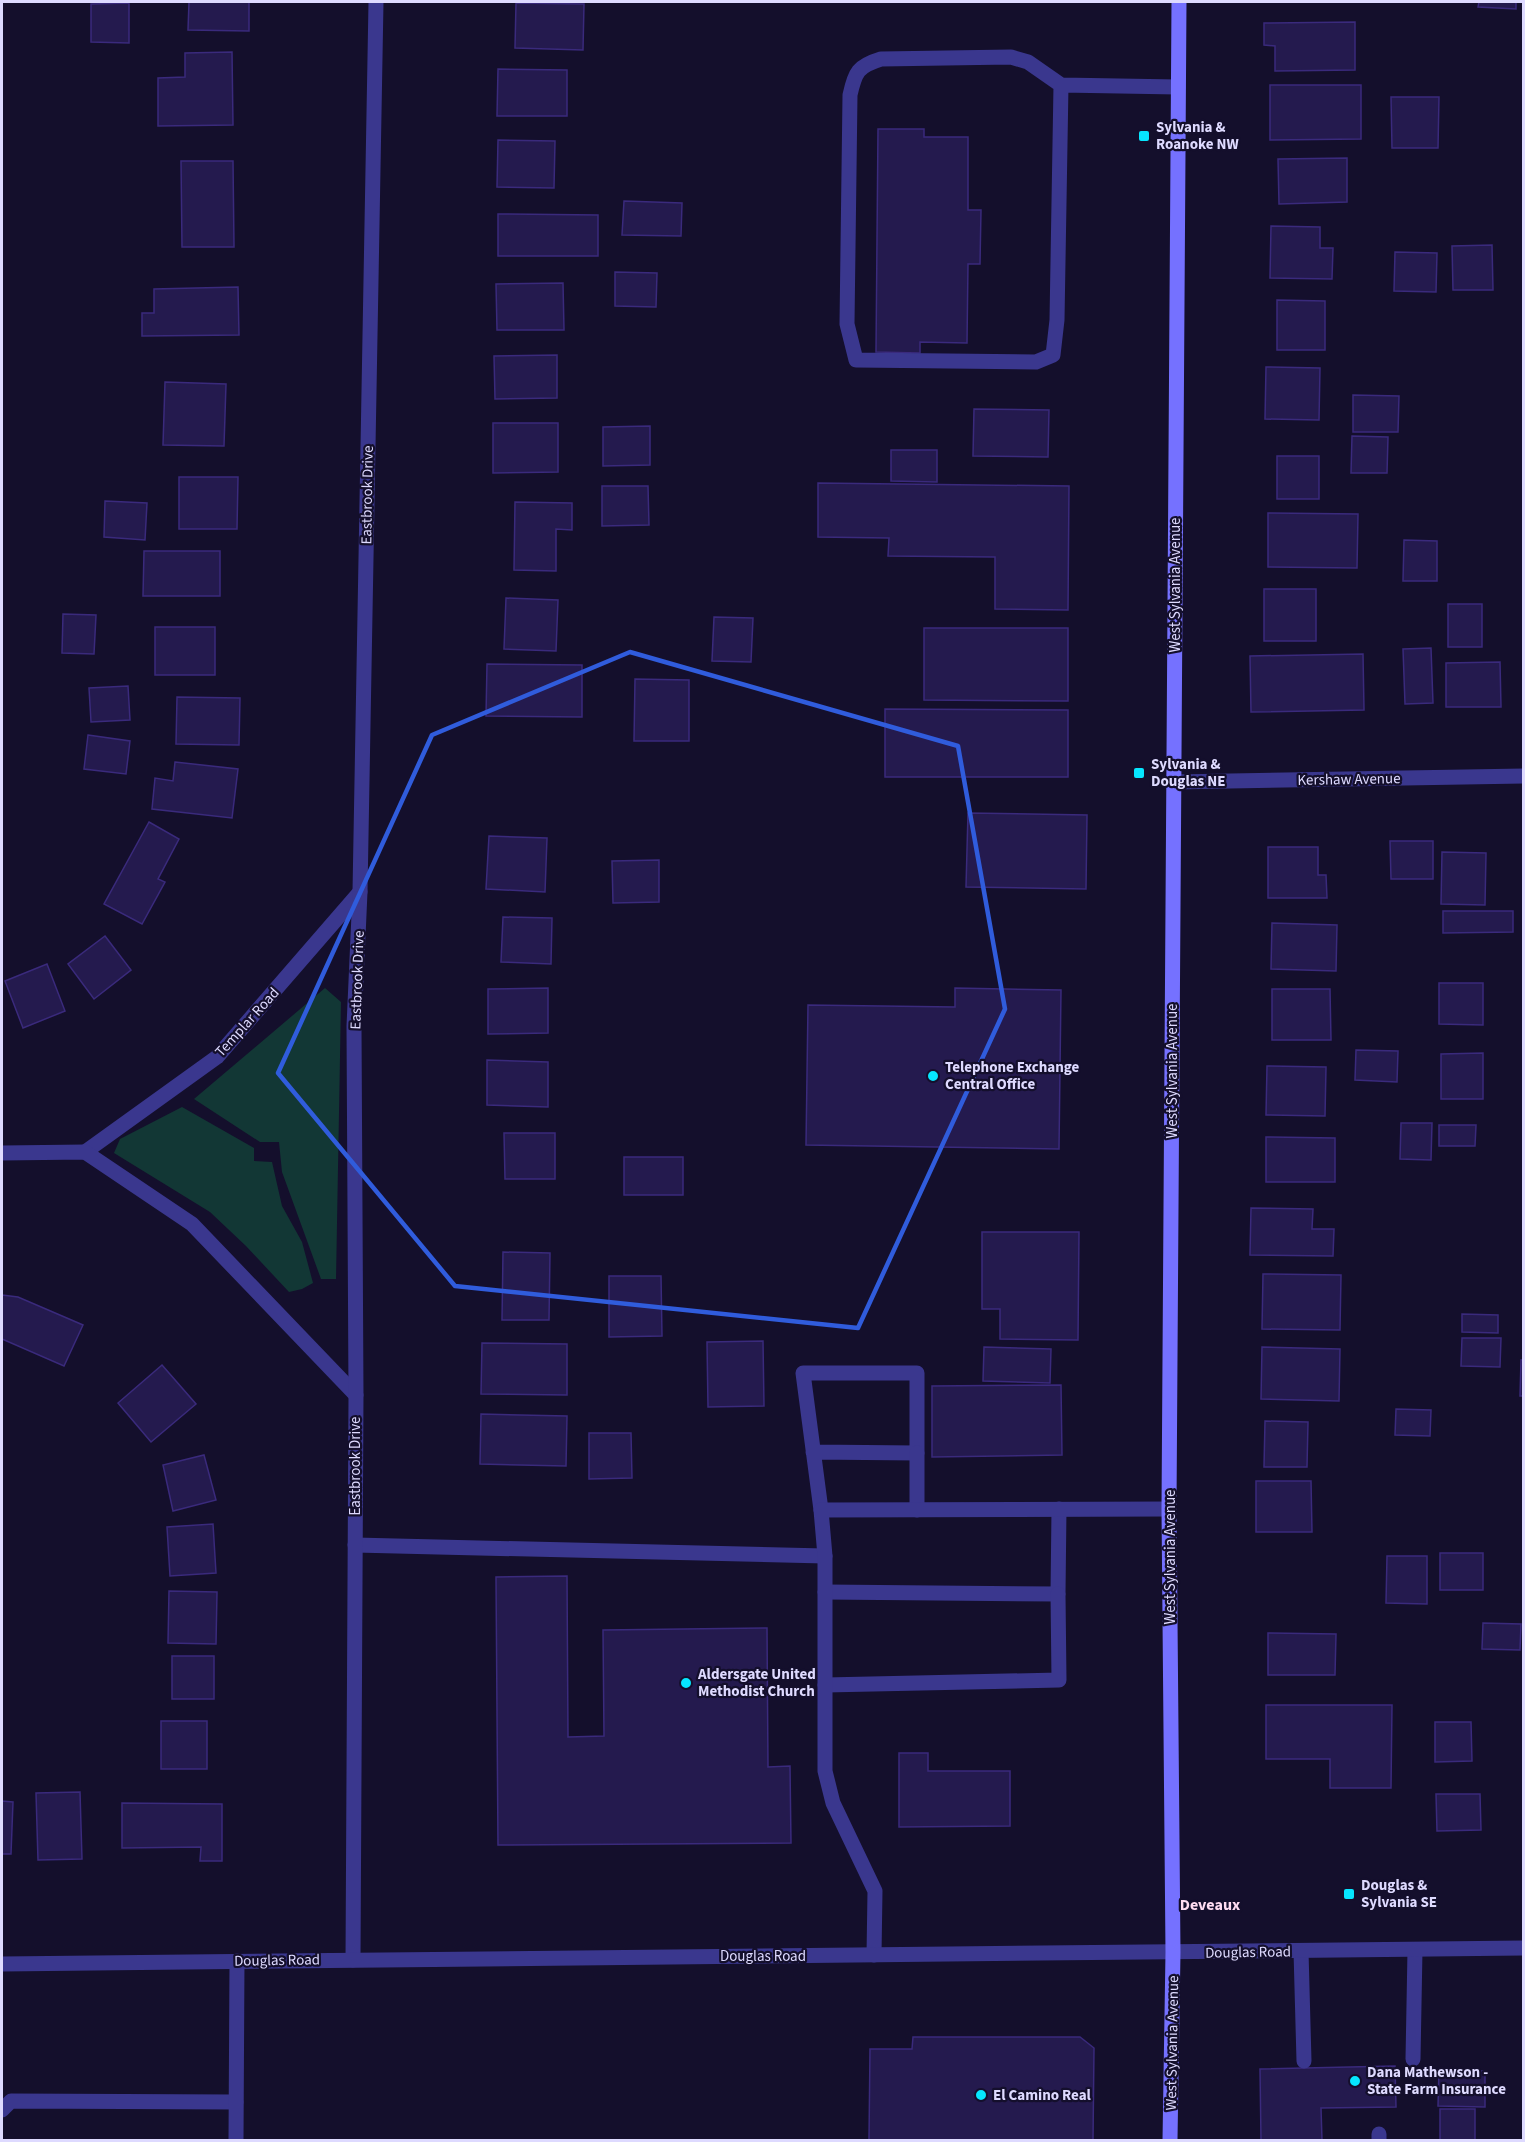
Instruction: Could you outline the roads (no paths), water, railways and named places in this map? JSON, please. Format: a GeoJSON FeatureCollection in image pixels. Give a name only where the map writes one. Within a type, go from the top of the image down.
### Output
{"type":"FeatureCollection","features":[{"type":"Feature","properties":{"kind":"main road","name":"West Sylvania Avenue"},"geometry":{"type":"LineString","coordinates":[[1170,2140],[1173,1952],[1169,1509],[1179,2]]}},
{"type":"Feature","properties":{"kind":"street","name":"Eastbrook Drive"},"geometry":{"type":"LineString","coordinates":[[353,1959],[356,1395],[354,1026],[360,892],[376,2]]}},
{"type":"Feature","properties":{"kind":"street"},"geometry":{"type":"LineString","coordinates":[[1061,85],[1057,320],[1053,355],[1036,362],[856,360],[847,324],[850,95],[855,75],[866,63],[881,59],[1011,57],[1028,62],[1061,85],[1178,87]]}},
{"type":"Feature","properties":{"kind":"street","name":"Kershaw Avenue"},"geometry":{"type":"LineString","coordinates":[[1174,782],[1524,776]]}},
{"type":"Feature","properties":{"kind":"street","name":"Templar Road"},"geometry":{"type":"LineString","coordinates":[[85,1152],[217,1057],[360,892]]}},
{"type":"Feature","properties":{"kind":"street"},"geometry":{"type":"LineString","coordinates":[[2,1153],[85,1152],[192,1224],[356,1395]]}},
{"type":"Feature","properties":{"kind":"street"},"geometry":{"type":"LineString","coordinates":[[874,1955],[875,1891],[833,1803],[825,1771],[825,1556],[803,1373],[917,1373],[917,1510]]}},
{"type":"Feature","properties":{"kind":"street"},"geometry":{"type":"LineString","coordinates":[[813,1452],[917,1453]]}},
{"type":"Feature","properties":{"kind":"street"},"geometry":{"type":"LineString","coordinates":[[825,1685],[1059,1680],[1059,1509]]}},
{"type":"Feature","properties":{"kind":"street"},"geometry":{"type":"LineString","coordinates":[[821,1510],[1169,1509]]}},
{"type":"Feature","properties":{"kind":"street"},"geometry":{"type":"LineString","coordinates":[[355,1545],[825,1556]]}},
{"type":"Feature","properties":{"kind":"street"},"geometry":{"type":"LineString","coordinates":[[825,1592],[1058,1594]]}},
{"type":"Feature","properties":{"kind":"street","name":"Douglas Road"},"geometry":{"type":"LineString","coordinates":[[2,1964],[1524,1948]]}},
{"type":"Feature","properties":{"kind":"street"},"geometry":{"type":"LineString","coordinates":[[1413,2059],[1415,1950]]}},
{"type":"Feature","properties":{"kind":"street"},"geometry":{"type":"LineString","coordinates":[[1301,1951],[1304,2061]]}},
{"type":"Feature","properties":{"kind":"street"},"geometry":{"type":"LineString","coordinates":[[236,2140],[237,1961]]}},
{"type":"Feature","properties":{"kind":"street"},"geometry":{"type":"LineString","coordinates":[[5,2104],[236,2102]]}},
{"type":"Feature","properties":{"kind":"place","name":"Sylvania & Roanoke NW"},"geometry":{"type":"Point","coordinates":[1144,136]}},
{"type":"Feature","properties":{"kind":"place","name":"Sylvania & Douglas NE"},"geometry":{"type":"Point","coordinates":[1139,773]}},
{"type":"Feature","properties":{"kind":"place","name":"Telephone Exchange Central Office"},"geometry":{"type":"Point","coordinates":[933,1076]}},
{"type":"Feature","properties":{"kind":"place","name":"Aldersgate United Methodist Church"},"geometry":{"type":"Point","coordinates":[686,1683]}},
{"type":"Feature","properties":{"kind":"place","name":"Douglas & Sylvania SE"},"geometry":{"type":"Point","coordinates":[1349,1894]}},
{"type":"Feature","properties":{"kind":"place","name":"Dana Mathewson - State Farm Insurance"},"geometry":{"type":"Point","coordinates":[1355,2081]}},
{"type":"Feature","properties":{"kind":"place","name":"El Camino Real"},"geometry":{"type":"Point","coordinates":[981,2095]}},
{"type":"Feature","properties":{"kind":"district","name":"Deveaux"},"geometry":{"type":"Point","coordinates":[1210,1904]}}]}
